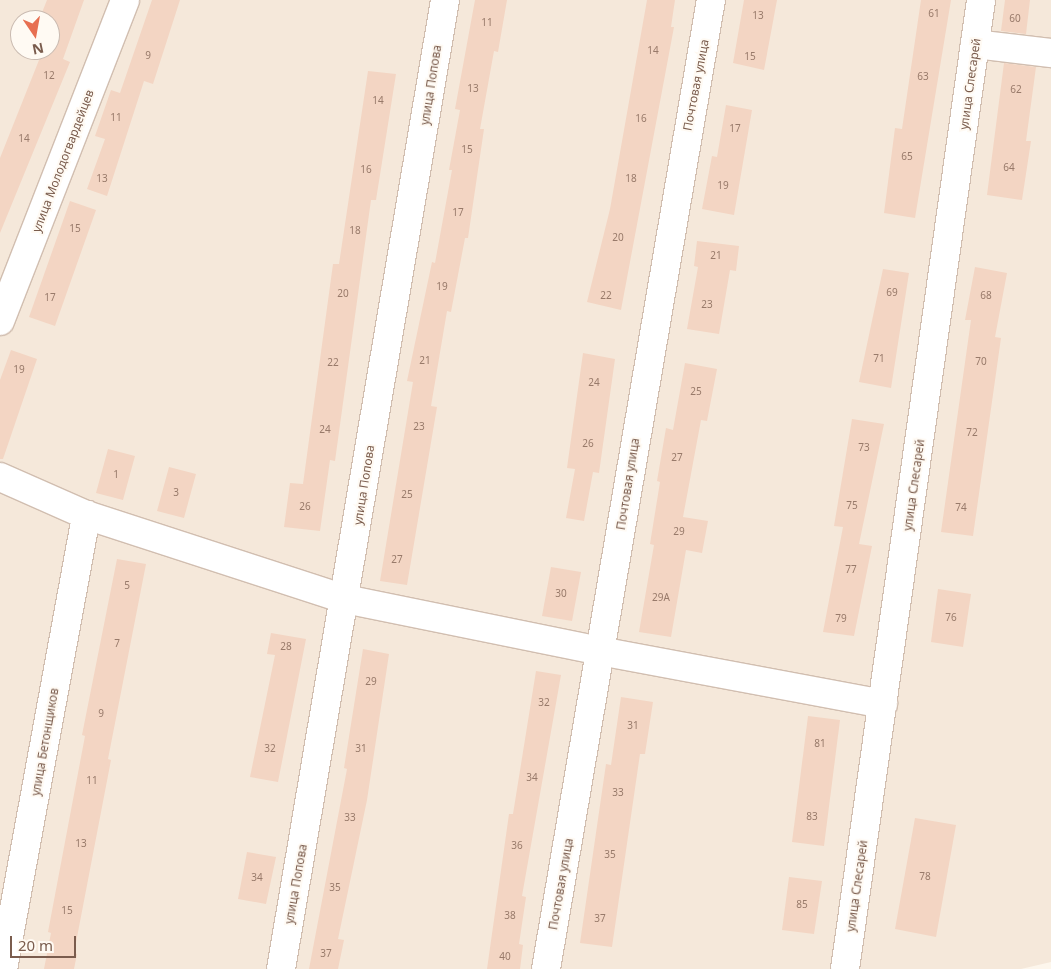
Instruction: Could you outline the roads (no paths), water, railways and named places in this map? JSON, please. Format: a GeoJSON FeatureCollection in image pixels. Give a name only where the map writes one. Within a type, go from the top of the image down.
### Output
{"type":"FeatureCollection","features":[{"type":"Feature","properties":{"kind":"street","name":"улица Молодогвардейцев"},"geometry":{"type":"LineString","coordinates":[[0,321],[126,0]]}},
{"type":"Feature","properties":{"kind":"street","name":"улица Попова"},"geometry":{"type":"LineString","coordinates":[[281,969],[346,599],[445,0]]}},
{"type":"Feature","properties":{"kind":"street","name":"Почтовая улица"},"geometry":{"type":"LineString","coordinates":[[546,969],[711,0]]}},
{"type":"Feature","properties":{"kind":"street","name":"улица Слесарей"},"geometry":{"type":"LineString","coordinates":[[845,969],[981,0]]}},
{"type":"Feature","properties":{"kind":"street"},"geometry":{"type":"LineString","coordinates":[[975,44],[1051,53]]}},
{"type":"Feature","properties":{"kind":"street"},"geometry":{"type":"LineString","coordinates":[[0,477],[86,515],[346,599],[600,651],[883,704]]}},
{"type":"Feature","properties":{"kind":"street","name":"улица Бетонщиков"},"geometry":{"type":"LineString","coordinates":[[3,969],[86,515]]}}]}
